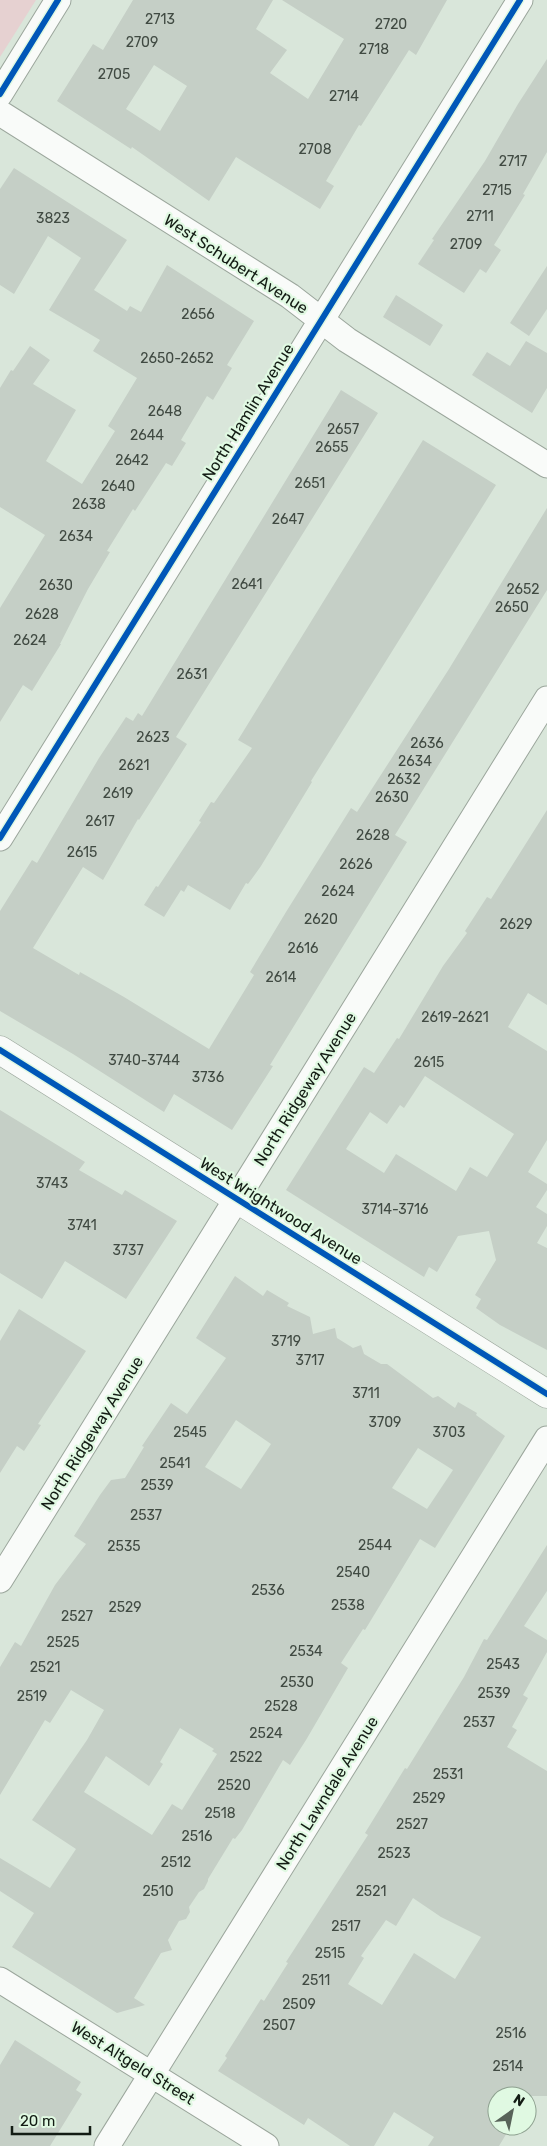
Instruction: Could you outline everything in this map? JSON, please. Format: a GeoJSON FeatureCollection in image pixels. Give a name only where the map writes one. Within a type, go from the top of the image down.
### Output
{"type":"FeatureCollection","features":[{"type":"Feature","properties":{"kind":"street"},"geometry":{"type":"LineString","coordinates":[[0,94],[58,0]]}},
{"type":"Feature","properties":{"kind":"street","name":"North Hamlin Avenue"},"geometry":{"type":"LineString","coordinates":[[0,838],[520,0]]}},
{"type":"Feature","properties":{"kind":"street","name":"West Schubert Avenue"},"geometry":{"type":"LineString","coordinates":[[0,113],[290,296],[347,340],[547,465]]}},
{"type":"Feature","properties":{"kind":"street","name":"North Ridgeway Avenue"},"geometry":{"type":"LineString","coordinates":[[0,1580],[547,699]]}},
{"type":"Feature","properties":{"kind":"street","name":"West Wrightwood Avenue"},"geometry":{"type":"LineString","coordinates":[[0,1050],[547,1394]]}},
{"type":"Feature","properties":{"kind":"street","name":"North Lawndale Avenue"},"geometry":{"type":"LineString","coordinates":[[107,2146],[547,1439]]}},
{"type":"Feature","properties":{"kind":"street","name":"West Altgeld Street"},"geometry":{"type":"LineString","coordinates":[[0,1980],[266,2146]]}},
{"type":"Feature","properties":{"kind":"shaded area"},"geometry":{"type":"Polygon","coordinates":[[[0,0],[36,0],[0,57],[0,0]]]}},
{"type":"Feature","properties":{"kind":"building"},"geometry":{"type":"Polygon","coordinates":[[[133,0],[273,0],[256,29],[287,50],[270,73],[308,99],[344,39],[282,0],[447,0],[416,55],[409,50],[361,126],[359,125],[326,181],[334,186],[320,209],[236,157],[209,201],[132,147],[131,149],[57,101],[93,44],[103,50],[133,0]],[[154,65],[126,109],[160,131],[187,86],[154,65]]]}},
{"type":"Feature","properties":{"kind":"building"},"geometry":{"type":"Polygon","coordinates":[[[547,59],[547,152],[523,194],[525,195],[494,245],[501,250],[486,273],[480,269],[464,293],[418,264],[434,240],[432,239],[485,161],[547,59]]]}},
{"type":"Feature","properties":{"kind":"building"},"geometry":{"type":"Polygon","coordinates":[[[14,168],[127,240],[94,290],[127,311],[130,306],[141,312],[167,265],[254,321],[227,365],[232,368],[213,400],[207,396],[181,440],[186,443],[172,466],[166,463],[135,511],[133,509],[107,551],[110,552],[88,589],[61,644],[32,691],[23,685],[0,722],[0,608],[45,535],[0,507],[0,388],[11,370],[13,371],[30,346],[50,360],[33,384],[76,410],[46,461],[82,484],[115,431],[108,426],[137,378],[93,351],[100,340],[49,310],[81,258],[48,236],[14,294],[0,285],[0,189],[14,168]]]}},
{"type":"Feature","properties":{"kind":"building"},"geometry":{"type":"Polygon","coordinates":[[[547,266],[547,309],[529,336],[510,323],[547,266]]]}},
{"type":"Feature","properties":{"kind":"building"},"geometry":{"type":"Polygon","coordinates":[[[396,295],[443,325],[430,346],[383,317],[396,295]]]}},
{"type":"Feature","properties":{"kind":"building"},"geometry":{"type":"Polygon","coordinates":[[[526,341],[547,353],[547,388],[532,413],[472,375],[487,352],[510,366],[526,341]]]}},
{"type":"Feature","properties":{"kind":"building"},"geometry":{"type":"Polygon","coordinates":[[[341,390],[378,413],[176,737],[187,744],[138,819],[103,880],[83,867],[33,948],[79,975],[80,972],[124,997],[209,1049],[254,975],[250,972],[286,912],[351,808],[357,812],[449,669],[547,508],[547,590],[395,835],[407,842],[270,1065],[273,1066],[232,1130],[174,1094],[164,1112],[73,1054],[0,1011],[0,911],[32,860],[37,863],[99,758],[126,717],[133,721],[138,713],[142,716],[341,390]]]}},
{"type":"Feature","properties":{"kind":"building"},"geometry":{"type":"Polygon","coordinates":[[[423,440],[496,485],[311,781],[261,866],[248,884],[246,883],[230,910],[188,885],[184,892],[181,890],[164,917],[144,905],[201,822],[199,821],[211,802],[214,803],[252,748],[238,740],[423,440]]]}},
{"type":"Feature","properties":{"kind":"building"},"geometry":{"type":"Polygon","coordinates":[[[547,810],[547,1005],[528,993],[508,1027],[547,1051],[547,1140],[528,1172],[547,1184],[547,1190],[536,1207],[547,1214],[547,1226],[537,1243],[547,1248],[547,1350],[500,1325],[476,1308],[481,1299],[475,1295],[496,1260],[489,1231],[458,1236],[437,1272],[429,1267],[424,1277],[286,1190],[364,1067],[374,1073],[397,1038],[399,1039],[443,966],[467,933],[465,931],[487,897],[491,899],[547,810]],[[425,1076],[404,1108],[400,1105],[387,1124],[370,1112],[346,1149],[384,1173],[396,1154],[456,1191],[470,1167],[487,1177],[514,1134],[425,1076]]]}},
{"type":"Feature","properties":{"kind":"building"},"geometry":{"type":"Polygon","coordinates":[[[0,1110],[85,1162],[79,1170],[122,1195],[125,1190],[177,1221],[126,1299],[65,1261],[42,1299],[0,1273],[0,1110]]]}},
{"type":"Feature","properties":{"kind":"building"},"geometry":{"type":"Polygon","coordinates":[[[235,1276],[263,1296],[267,1290],[289,1303],[287,1306],[310,1317],[313,1334],[335,1328],[337,1338],[353,1348],[361,1345],[364,1354],[381,1364],[387,1364],[433,1398],[438,1396],[455,1408],[458,1402],[477,1413],[476,1415],[505,1436],[435,1548],[420,1539],[365,1630],[363,1629],[341,1663],[348,1668],[306,1740],[290,1765],[283,1760],[242,1830],[235,1839],[233,1838],[204,1889],[199,1892],[189,1907],[190,1912],[186,1919],[179,1921],[168,1940],[172,1950],[161,1953],[134,1998],[145,2005],[117,2013],[12,1947],[34,1913],[0,1891],[0,1858],[50,1888],[76,1849],[32,1820],[87,1740],[104,1710],[71,1690],[50,1723],[45,1720],[0,1795],[0,1667],[15,1642],[21,1646],[55,1585],[86,1544],[74,1536],[100,1495],[111,1480],[125,1478],[144,1447],[142,1446],[171,1403],[187,1414],[226,1358],[196,1338],[235,1276]],[[236,1420],[205,1467],[241,1489],[271,1444],[236,1420]],[[418,1448],[392,1488],[427,1509],[453,1470],[418,1448]],[[180,1728],[160,1762],[163,1764],[149,1786],[106,1756],[84,1792],[152,1835],[172,1804],[182,1810],[217,1754],[212,1751],[214,1749],[180,1728]]]}},
{"type":"Feature","properties":{"kind":"building"},"geometry":{"type":"Polygon","coordinates":[[[19,1309],[86,1351],[38,1424],[41,1425],[24,1451],[17,1446],[0,1473],[0,1341],[19,1309]]]}},
{"type":"Feature","properties":{"kind":"building"},"geometry":{"type":"Polygon","coordinates":[[[547,1545],[547,1591],[524,1626],[547,1640],[547,1652],[523,1695],[528,1698],[512,1727],[517,1730],[507,1747],[547,1771],[547,2096],[537,2096],[537,2086],[487,2086],[487,2136],[505,2136],[499,2146],[428,2146],[434,2137],[394,2112],[374,2146],[350,2146],[308,2118],[304,2125],[218,2071],[227,2058],[225,2056],[261,1999],[264,2001],[288,1963],[286,1962],[368,1835],[365,1833],[464,1677],[484,1639],[487,1640],[547,1545]],[[413,1898],[396,1926],[386,1920],[361,1956],[364,1958],[348,1984],[382,2005],[414,1953],[455,1979],[481,1937],[441,1917],[413,1898]]]}},
{"type":"Feature","properties":{"kind":"building"},"geometry":{"type":"Polygon","coordinates":[[[15,2040],[81,2082],[76,2090],[82,2094],[50,2146],[0,2146],[0,2065],[15,2040]]]}},
{"type":"Feature","properties":{"kind":"cycle path"},"geometry":{"type":"LineString","coordinates":[[0,94],[58,0]]}},
{"type":"Feature","properties":{"kind":"cycle path"},"geometry":{"type":"LineString","coordinates":[[0,838],[520,0]]}},
{"type":"Feature","properties":{"kind":"cycle path"},"geometry":{"type":"LineString","coordinates":[[0,1050],[547,1394]]}}]}
